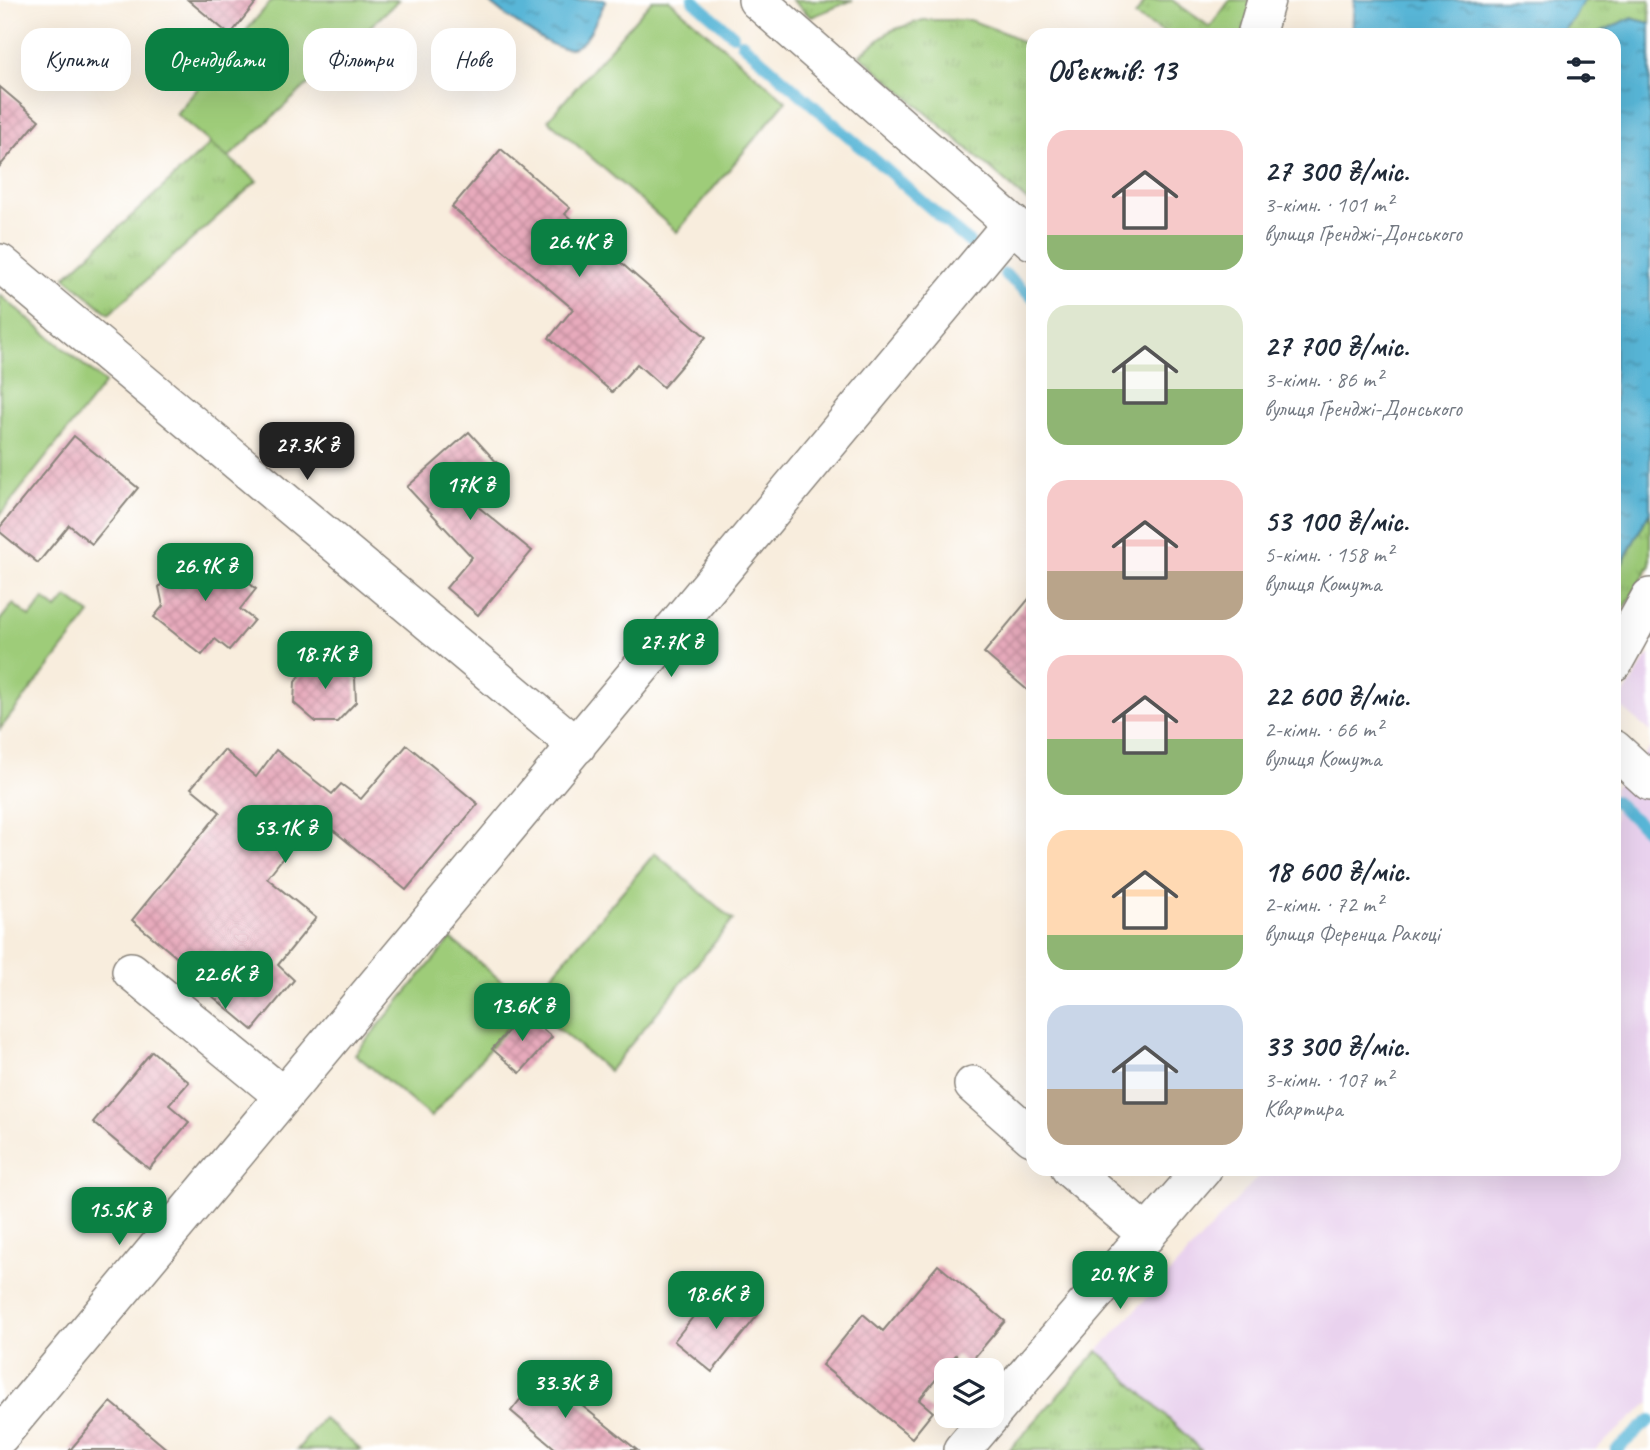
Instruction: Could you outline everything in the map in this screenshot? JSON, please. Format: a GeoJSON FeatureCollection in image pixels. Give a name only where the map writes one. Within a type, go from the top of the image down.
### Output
{"type":"FeatureCollection","features":[{"type":"Feature","properties":{"kind":"street"},"geometry":{"type":"LineString","coordinates":[[0,1436],[282,1095],[577,746],[1022,232],[757,0]]}},
{"type":"Feature","properties":{"kind":"street"},"geometry":{"type":"LineString","coordinates":[[1258,28],[1266,0]]}},
{"type":"Feature","properties":{"kind":"street"},"geometry":{"type":"LineString","coordinates":[[0,263],[577,746]]}},
{"type":"Feature","properties":{"kind":"street"},"geometry":{"type":"LineString","coordinates":[[1621,650],[1650,597]]}},
{"type":"Feature","properties":{"kind":"street"},"geometry":{"type":"LineString","coordinates":[[1621,755],[1650,782]]}},
{"type":"Feature","properties":{"kind":"street"},"geometry":{"type":"LineString","coordinates":[[131,971],[282,1095]]}},
{"type":"Feature","properties":{"kind":"street"},"geometry":{"type":"LineString","coordinates":[[973,1085],[1026,1132]]}},
{"type":"Feature","properties":{"kind":"street"},"geometry":{"type":"LineString","coordinates":[[1078,1176],[1147,1235]]}},
{"type":"Feature","properties":{"kind":"street"},"geometry":{"type":"LineString","coordinates":[[1004,1401],[1197,1176]]}},
{"type":"Feature","properties":{"kind":"street"},"geometry":{"type":"LineString","coordinates":[[962,1450],[981,1428]]}},
{"type":"Feature","properties":{"kind":"shaded area"},"geometry":{"type":"Polygon","coordinates":[[[1650,653],[1650,732],[1621,707],[1621,699],[1650,653]]]}},
{"type":"Feature","properties":{"kind":"shaded area"},"geometry":{"type":"Polygon","coordinates":[[[1650,748],[1650,1402],[1595,1450],[1201,1450],[1098,1351],[1259,1176],[1621,1176],[1621,780],[1650,748]]]}},
{"type":"Feature","properties":{"kind":"green space"},"geometry":{"type":"Polygon","coordinates":[[[272,0],[399,0],[369,28],[303,28],[303,89],[228,158],[176,114],[195,91],[289,91],[289,28],[248,28],[272,0]]]}},
{"type":"Feature","properties":{"kind":"green space"},"geometry":{"type":"Polygon","coordinates":[[[652,0],[669,0],[786,101],[677,232],[548,120],[652,0]]]}},
{"type":"Feature","properties":{"kind":"green space"},"geometry":{"type":"Polygon","coordinates":[[[792,0],[853,0],[811,17],[792,0]]]}},
{"type":"Feature","properties":{"kind":"green space"},"geometry":{"type":"Polygon","coordinates":[[[1146,0],[1172,0],[1210,27],[1230,0],[1252,0],[1246,28],[1156,28],[1135,16],[1146,0]]]}},
{"type":"Feature","properties":{"kind":"green space"},"geometry":{"type":"Polygon","coordinates":[[[1584,0],[1650,0],[1650,23],[1630,18],[1609,28],[1565,28],[1584,0]]]}},
{"type":"Feature","properties":{"kind":"green space"},"geometry":{"type":"Polygon","coordinates":[[[923,20],[970,20],[1010,35],[1026,45],[1026,200],[860,55],[890,31],[923,20]]]}},
{"type":"Feature","properties":{"kind":"green space"},"geometry":{"type":"Polygon","coordinates":[[[211,143],[257,181],[109,314],[65,277],[211,143]]]}},
{"type":"Feature","properties":{"kind":"green space"},"geometry":{"type":"Polygon","coordinates":[[[0,295],[105,383],[0,515],[0,295]]]}},
{"type":"Feature","properties":{"kind":"green space"},"geometry":{"type":"Polygon","coordinates":[[[1650,511],[1650,565],[1621,614],[1621,566],[1650,511]]]}},
{"type":"Feature","properties":{"kind":"green space"},"geometry":{"type":"Polygon","coordinates":[[[67,597],[90,614],[0,729],[0,620],[13,604],[30,617],[44,599],[57,609],[67,597]]]}},
{"type":"Feature","properties":{"kind":"green space"},"geometry":{"type":"Polygon","coordinates":[[[655,853],[733,920],[609,1071],[528,1004],[431,1117],[355,1054],[451,939],[528,1003],[655,853]]]}},
{"type":"Feature","properties":{"kind":"green space"},"geometry":{"type":"Polygon","coordinates":[[[1098,1351],[1201,1450],[1009,1450],[1098,1351]]]}},
{"type":"Feature","properties":{"kind":"green space"},"geometry":{"type":"Polygon","coordinates":[[[323,1418],[361,1450],[297,1450],[323,1418]]]}},
{"type":"Feature","properties":{"kind":"water"},"geometry":{"type":"Polygon","coordinates":[[[487,0],[606,0],[584,40],[577,46],[568,48],[557,47],[544,40],[506,16],[487,0]]]}},
{"type":"Feature","properties":{"kind":"water"},"geometry":{"type":"Polygon","coordinates":[[[1354,0],[1584,0],[1565,28],[1352,28],[1354,0]]]}},
{"type":"Feature","properties":{"kind":"water"},"geometry":{"type":"Polygon","coordinates":[[[1630,18],[1650,23],[1650,511],[1621,566],[1621,28],[1609,28],[1630,18]]]}},
{"type":"Feature","properties":{"kind":"building"},"geometry":{"type":"Polygon","coordinates":[[[188,0],[258,0],[236,28],[222,28],[188,0]]]}},
{"type":"Feature","properties":{"kind":"building"},"geometry":{"type":"Polygon","coordinates":[[[0,87],[39,120],[0,166],[0,87]]]}},
{"type":"Feature","properties":{"kind":"building"},"geometry":{"type":"Polygon","coordinates":[[[501,149],[570,208],[565,214],[706,337],[663,387],[637,364],[612,392],[549,338],[573,309],[452,207],[501,149]]]}},
{"type":"Feature","properties":{"kind":"building"},"geometry":{"type":"Polygon","coordinates":[[[469,432],[499,465],[465,496],[532,551],[478,615],[446,588],[472,557],[407,487],[469,432]]]}},
{"type":"Feature","properties":{"kind":"building"},"geometry":{"type":"Polygon","coordinates":[[[74,436],[138,488],[92,544],[69,525],[38,563],[0,532],[0,527],[74,436]]]}},
{"type":"Feature","properties":{"kind":"building"},"geometry":{"type":"Polygon","coordinates":[[[209,550],[256,589],[240,609],[254,620],[229,650],[215,639],[202,655],[154,617],[163,606],[159,587],[177,564],[199,562],[209,550]]]}},
{"type":"Feature","properties":{"kind":"building"},"geometry":{"type":"Polygon","coordinates":[[[1026,602],[1026,689],[984,653],[1026,602]]]}},
{"type":"Feature","properties":{"kind":"building"},"geometry":{"type":"Polygon","coordinates":[[[335,659],[355,678],[356,702],[337,722],[316,722],[294,703],[295,682],[311,661],[335,659]]]}},
{"type":"Feature","properties":{"kind":"building"},"geometry":{"type":"Polygon","coordinates":[[[407,745],[478,804],[406,890],[316,816],[267,878],[316,918],[278,965],[294,980],[253,1030],[211,995],[216,990],[132,920],[220,812],[191,788],[224,750],[256,777],[276,750],[332,794],[341,784],[361,799],[407,745]]]}},
{"type":"Feature","properties":{"kind":"building"},"geometry":{"type":"Polygon","coordinates":[[[524,1013],[552,1037],[520,1073],[492,1049],[524,1013]]]}},
{"type":"Feature","properties":{"kind":"building"},"geometry":{"type":"Polygon","coordinates":[[[152,1051],[189,1082],[169,1105],[189,1122],[149,1169],[93,1122],[152,1051]]]}},
{"type":"Feature","properties":{"kind":"building"},"geometry":{"type":"Polygon","coordinates":[[[938,1265],[1005,1321],[974,1358],[960,1358],[956,1355],[954,1358],[934,1358],[934,1382],[919,1400],[933,1412],[912,1438],[822,1365],[863,1314],[883,1331],[938,1265]]]}},
{"type":"Feature","properties":{"kind":"building"},"geometry":{"type":"Polygon","coordinates":[[[730,1293],[758,1315],[712,1372],[674,1341],[704,1303],[715,1312],[730,1293]]]}},
{"type":"Feature","properties":{"kind":"building"},"geometry":{"type":"Polygon","coordinates":[[[542,1372],[637,1450],[557,1450],[511,1411],[542,1372]]]}},
{"type":"Feature","properties":{"kind":"building"},"geometry":{"type":"Polygon","coordinates":[[[111,1402],[168,1450],[70,1450],[111,1402]]]}},
{"type":"Feature","properties":{"kind":"waterway"},"geometry":{"type":"LineString","coordinates":[[693,0],[733,35]]}},
{"type":"Feature","properties":{"kind":"waterway"},"geometry":{"type":"LineString","coordinates":[[742,43],[970,243]]}},
{"type":"Feature","properties":{"kind":"waterway"},"geometry":{"type":"LineString","coordinates":[[1005,274],[1026,292]]}},
{"type":"Feature","properties":{"kind":"waterway"},"geometry":{"type":"LineString","coordinates":[[1621,807],[1650,833]]}},
{"type":"Feature","properties":{"kind":"waterway"},"geometry":{"type":"LineString","coordinates":[[1616,1450],[1650,1420]]}}]}
